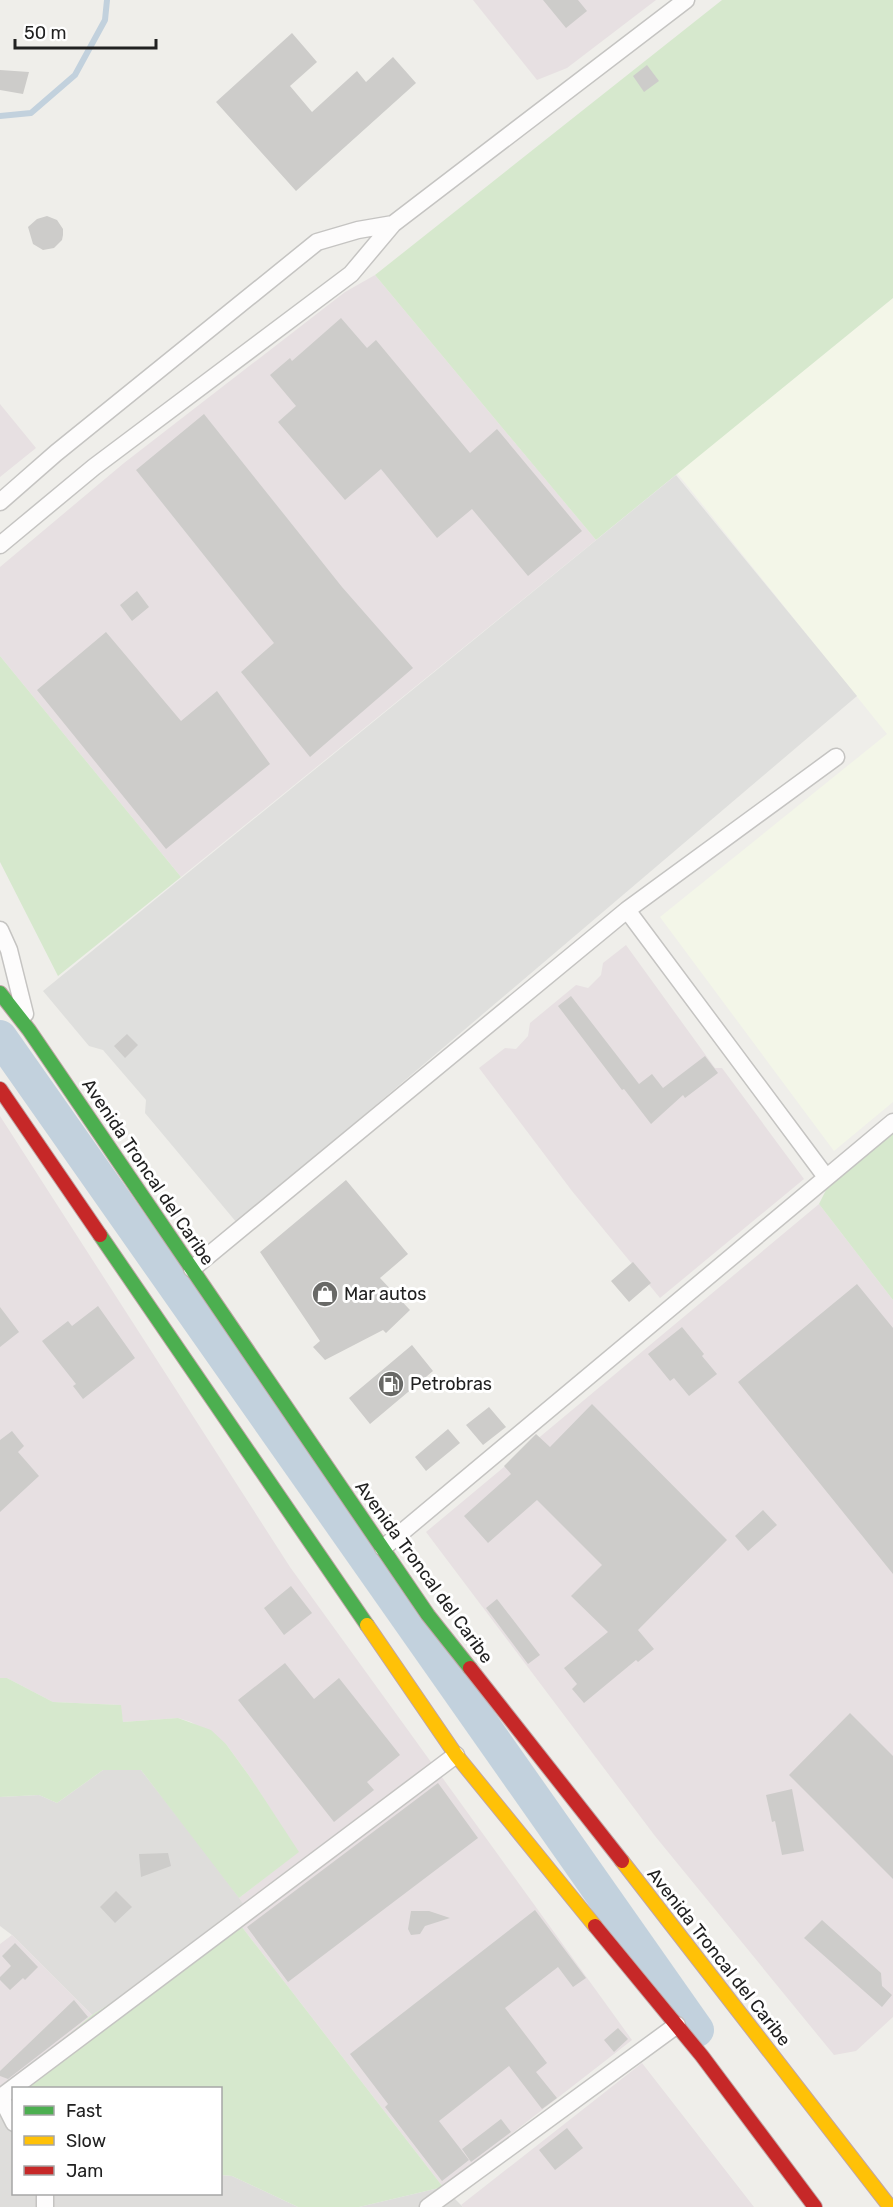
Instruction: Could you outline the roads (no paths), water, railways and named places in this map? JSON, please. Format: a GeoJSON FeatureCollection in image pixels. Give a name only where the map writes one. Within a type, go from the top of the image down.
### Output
{"type":"FeatureCollection","features":[{"type":"Feature","properties":{"kind":"highway","name":"Avenida Troncal del Caribe"},"geometry":{"type":"LineString","coordinates":[[0,993],[29,1030],[428,1615],[660,1909],[890,2207]]}},
{"type":"Feature","properties":{"kind":"highway"},"geometry":{"type":"LineString","coordinates":[[0,1089],[456,1755],[677,2025],[815,2207]]}},
{"type":"Feature","properties":{"kind":"street"},"geometry":{"type":"LineString","coordinates":[[0,545],[94,467],[351,274],[393,224],[686,0]]}},
{"type":"Feature","properties":{"kind":"street"},"geometry":{"type":"LineString","coordinates":[[0,502],[64,447],[317,242],[358,230],[393,224]]}},
{"type":"Feature","properties":{"kind":"street"},"geometry":{"type":"LineString","coordinates":[[192,1269],[627,910],[836,757]]}},
{"type":"Feature","properties":{"kind":"street"},"geometry":{"type":"LineString","coordinates":[[627,910],[826,1178]]}},
{"type":"Feature","properties":{"kind":"street"},"geometry":{"type":"LineString","coordinates":[[0,930],[9,950],[29,1030]]}},
{"type":"Feature","properties":{"kind":"street"},"geometry":{"type":"LineString","coordinates":[[383,1548],[893,1122]]}},
{"type":"Feature","properties":{"kind":"street"},"geometry":{"type":"LineString","coordinates":[[14,2087],[456,1755]]}},
{"type":"Feature","properties":{"kind":"street"},"geometry":{"type":"LineString","coordinates":[[428,2207],[677,2025]]}},
{"type":"Feature","properties":{"kind":"street"},"geometry":{"type":"LineString","coordinates":[[12,2089],[1,2097],[12,2119]]}},
{"type":"Feature","properties":{"kind":"waterway"},"geometry":{"type":"LineString","coordinates":[[0,116],[31,113],[75,75],[105,20],[107,0]]}},
{"type":"Feature","properties":{"kind":"waterway"},"geometry":{"type":"LineString","coordinates":[[0,1037],[697,2030]]}},
{"type":"Feature","properties":{"kind":"place","name":"Mar autos"},"geometry":{"type":"Point","coordinates":[325,1294]}},
{"type":"Feature","properties":{"kind":"place","name":"Petrobras"},"geometry":{"type":"Point","coordinates":[391,1384]}}]}
